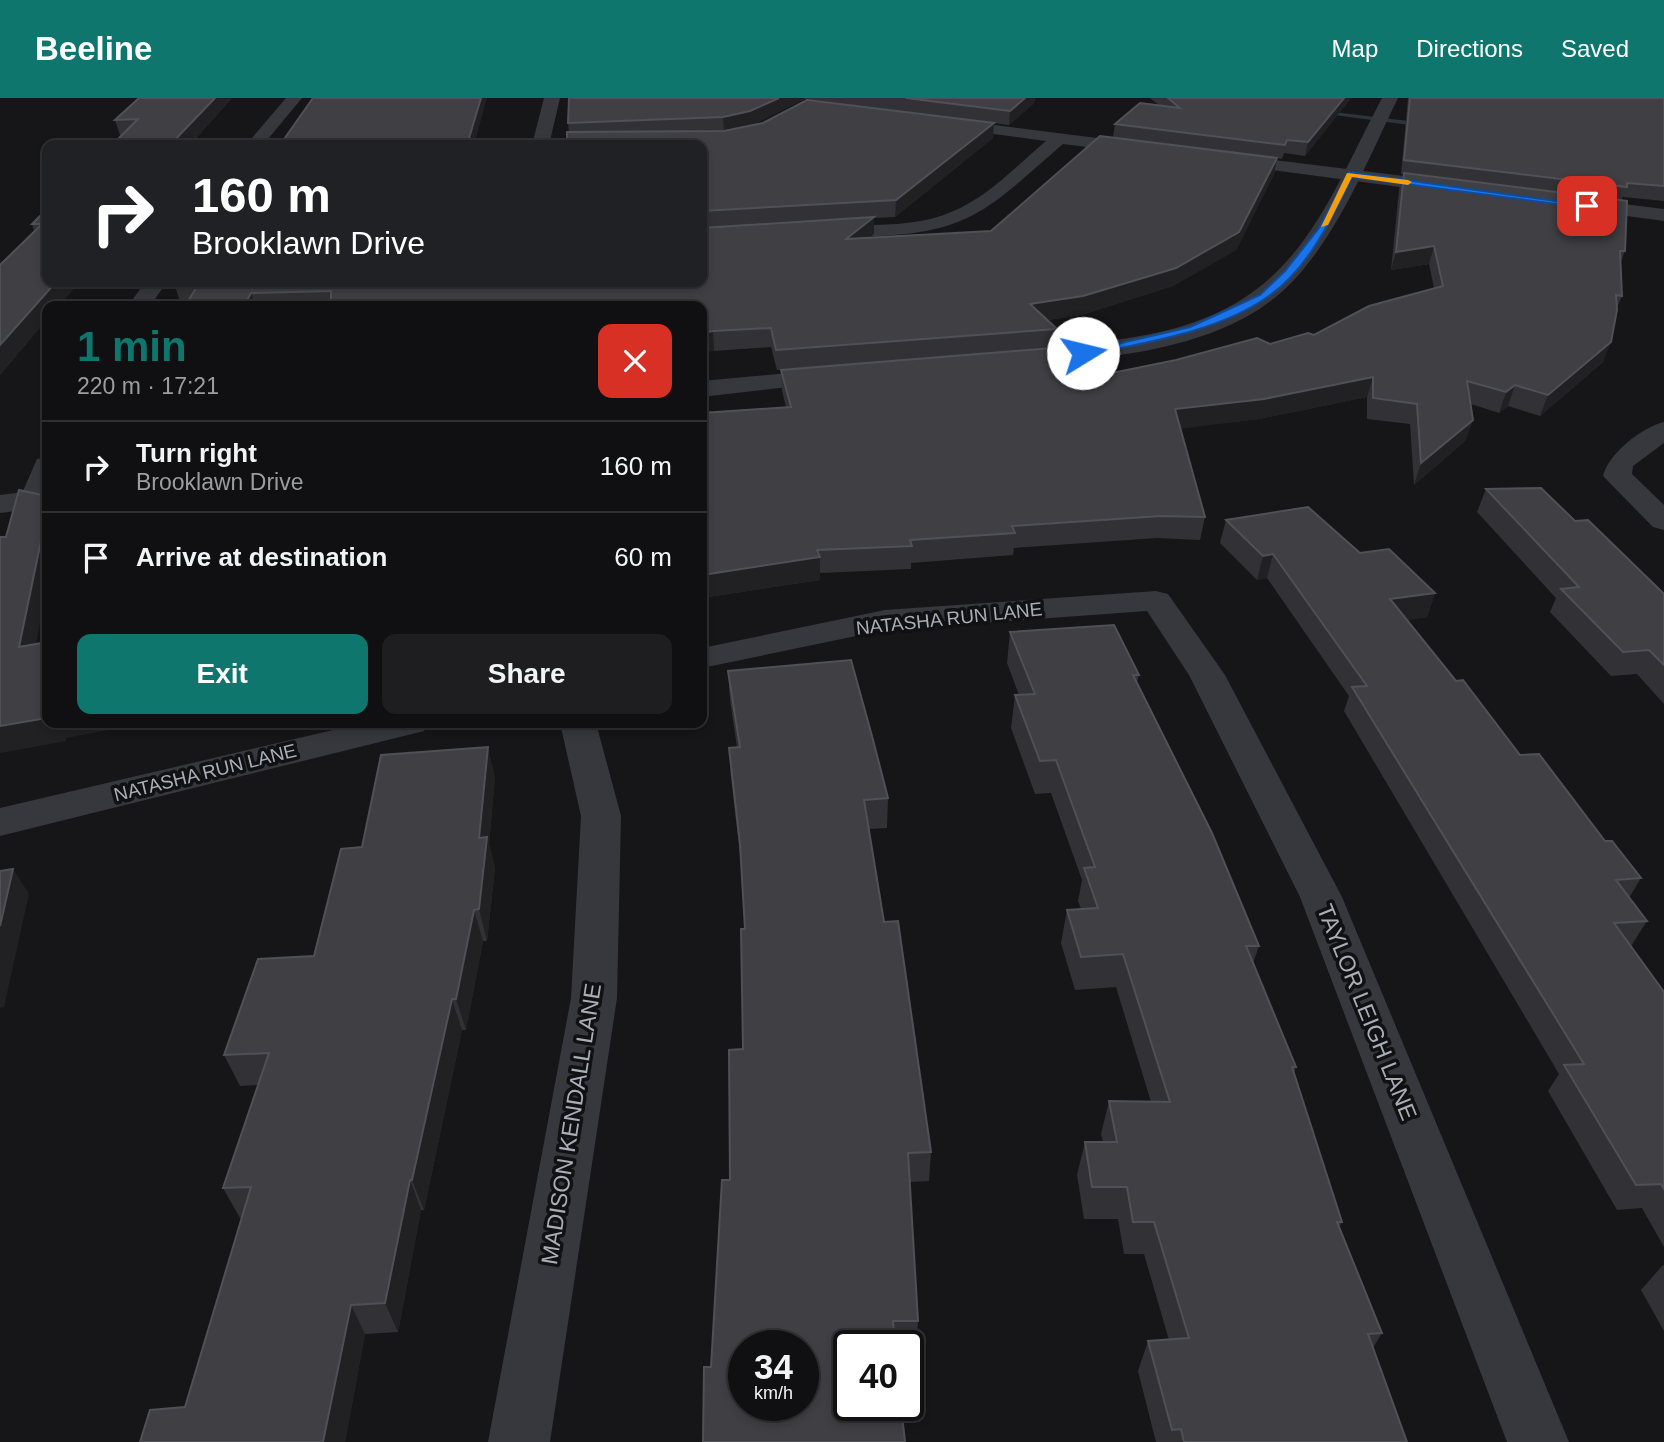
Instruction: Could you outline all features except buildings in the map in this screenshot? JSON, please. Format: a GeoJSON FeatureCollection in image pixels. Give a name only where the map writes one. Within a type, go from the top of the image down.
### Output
{"type":"FeatureCollection","features":[{"type":"Feature","properties":{"kind":"street"},"geometry":{"type":"LineString","coordinates":[[258,140],[294,98]]}},
{"type":"Feature","properties":{"kind":"street"},"geometry":{"type":"LineString","coordinates":[[541,140],[552,98]]}},
{"type":"Feature","properties":{"kind":"street"},"geometry":{"type":"LineString","coordinates":[[1008,361],[1083,353],[1192,329],[1244,308],[1278,285],[1299,262],[1323,228],[1390,98]]}},
{"type":"Feature","properties":{"kind":"street"},"geometry":{"type":"LineString","coordinates":[[918,120],[1156,150]]}},
{"type":"Feature","properties":{"kind":"street"},"geometry":{"type":"LineString","coordinates":[[798,232],[914,226],[956,217],[982,203],[1060,138]]}},
{"type":"Feature","properties":{"kind":"street"},"geometry":{"type":"LineString","coordinates":[[1212,157],[1470,191]]}},
{"type":"Feature","properties":{"kind":"street"},"geometry":{"type":"LineString","coordinates":[[1553,201],[1664,215]]}},
{"type":"Feature","properties":{"kind":"street"},"geometry":{"type":"LineString","coordinates":[[707,388],[849,374]]}},
{"type":"Feature","properties":{"kind":"street"},"geometry":{"type":"LineString","coordinates":[[1664,430],[1620,463],[1617,476],[1640,502],[1664,522]]}},
{"type":"Feature","properties":{"kind":"street"},"geometry":{"type":"LineString","coordinates":[[0,504],[41,499]]}},
{"type":"Feature","properties":{"kind":"street","name":"NATASHA RUN LANE"},"geometry":{"type":"LineString","coordinates":[[707,656],[885,620],[1156,601]]}},
{"type":"Feature","properties":{"kind":"street","name":"TAYLOR LEIGH LANE"},"geometry":{"type":"LineString","coordinates":[[1156,601],[1207,675],[1321,897],[1538,1442]]}},
{"type":"Feature","properties":{"kind":"street","name":"NATASHA RUN LANE"},"geometry":{"type":"LineString","coordinates":[[0,822],[390,728]]}},
{"type":"Feature","properties":{"kind":"street","name":"MADISON KENDALL LANE"},"geometry":{"type":"LineString","coordinates":[[519,1442],[594,998],[601,816],[580,728]]}},
{"type":"Feature","properties":{"kind":"waterway"},"geometry":{"type":"LineString","coordinates":[[1319,111],[1425,125]]}},
{"type":"Feature","properties":{"kind":"slow traffic"},"geometry":{"type":"LineString","coordinates":[[1324,225],[1349,174],[1408,182]]}},
{"type":"Feature","properties":{"kind":"route"},"geometry":{"type":"LineString","coordinates":[[1083,353],[1192,329],[1220,319],[1263,297],[1299,262],[1323,228],[1349,174],[1587,206]]}}]}
